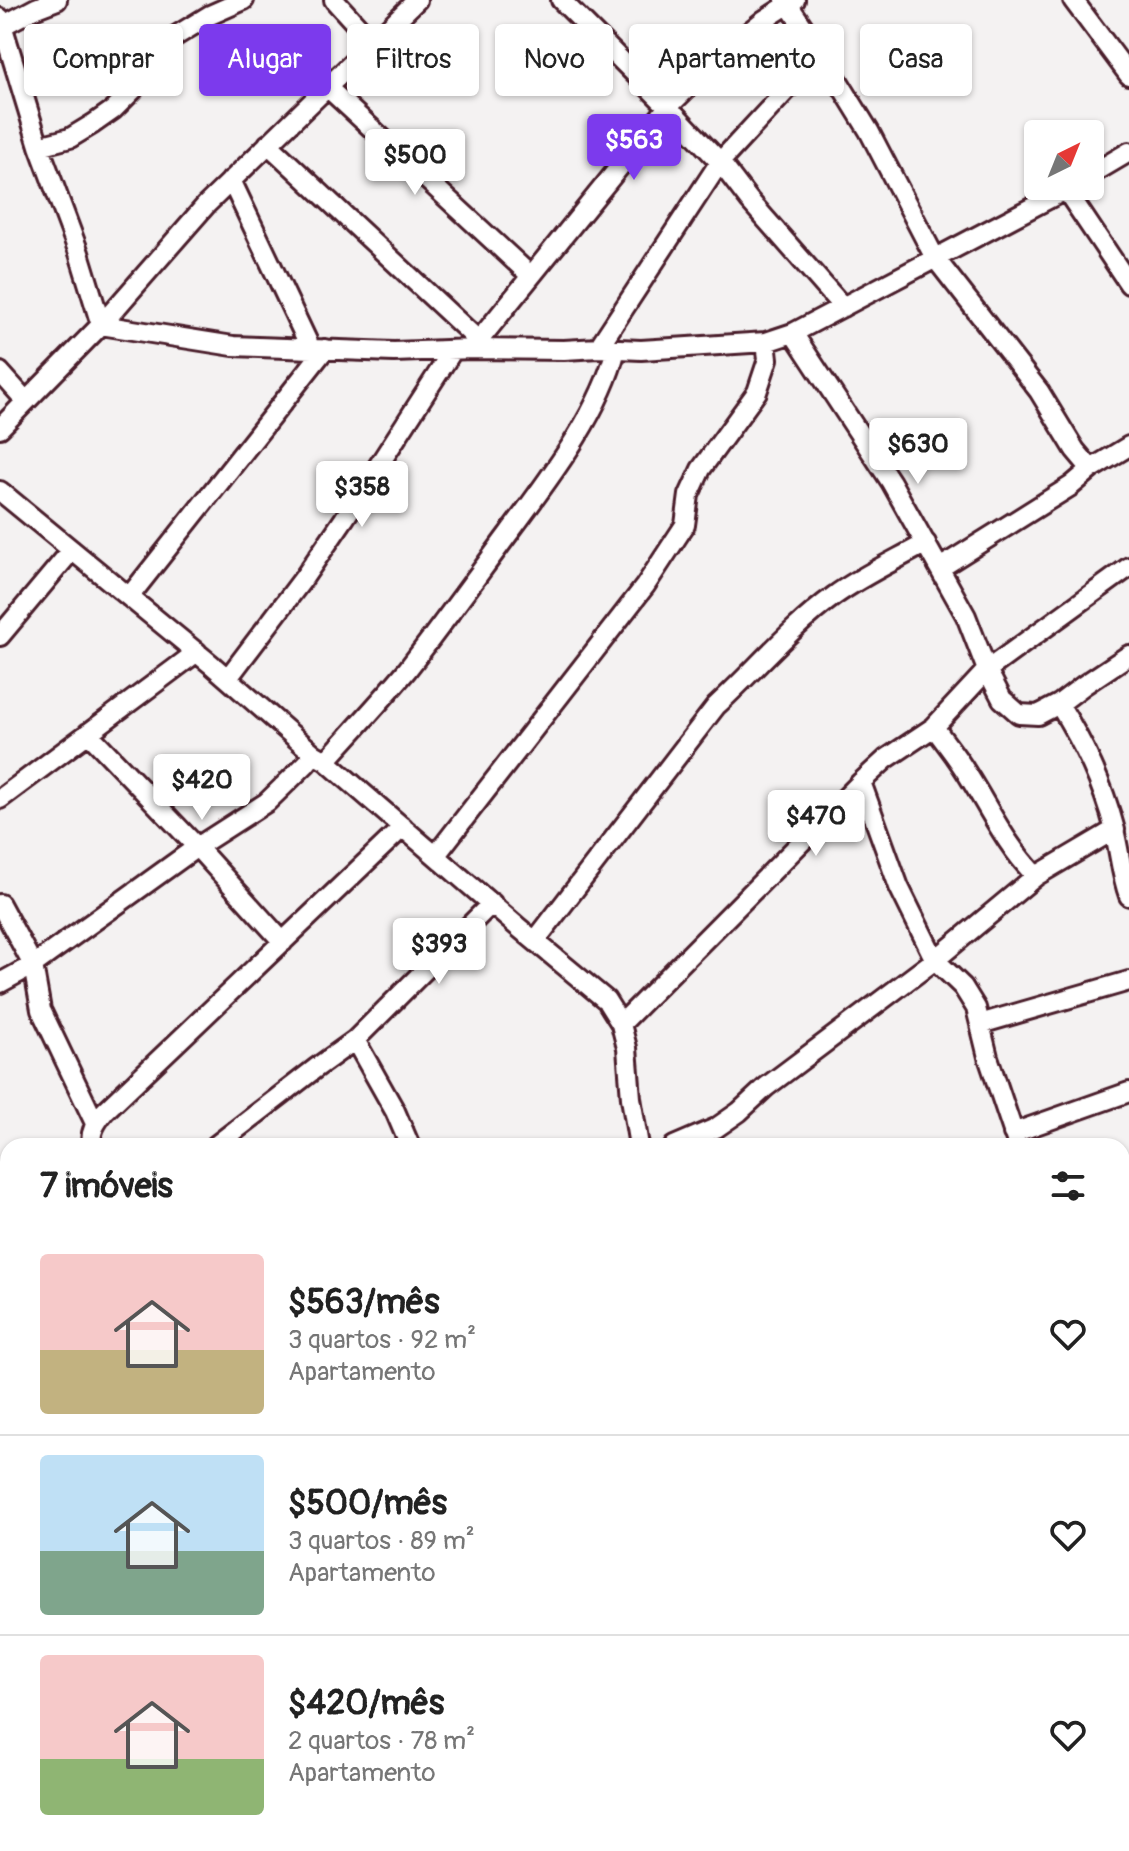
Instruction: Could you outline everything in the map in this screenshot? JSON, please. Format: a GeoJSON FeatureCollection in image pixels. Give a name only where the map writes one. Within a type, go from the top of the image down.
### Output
{"type":"FeatureCollection","features":[{"type":"Feature","properties":{"kind":"street"},"geometry":{"type":"LineString","coordinates":[[57,0],[1,22],[39,146],[79,253],[101,325]]}},
{"type":"Feature","properties":{"kind":"street"},"geometry":{"type":"LineString","coordinates":[[39,146],[70,138],[113,110],[133,90],[149,64],[174,37],[210,15],[244,0]]}},
{"type":"Feature","properties":{"kind":"street"},"geometry":{"type":"LineString","coordinates":[[334,0],[356,24]]}},
{"type":"Feature","properties":{"kind":"street"},"geometry":{"type":"LineString","coordinates":[[392,24],[417,0]]}},
{"type":"Feature","properties":{"kind":"street"},"geometry":{"type":"LineString","coordinates":[[561,0],[720,162],[749,200],[843,307]]}},
{"type":"Feature","properties":{"kind":"street"},"geometry":{"type":"LineString","coordinates":[[1073,0],[1129,75]]}},
{"type":"Feature","properties":{"kind":"street"},"geometry":{"type":"LineString","coordinates":[[476,345],[668,107],[724,52],[789,2],[803,24]]}},
{"type":"Feature","properties":{"kind":"street"},"geometry":{"type":"LineString","coordinates":[[331,83],[347,68]]}},
{"type":"Feature","properties":{"kind":"street"},"geometry":{"type":"LineString","coordinates":[[844,90],[869,131],[935,258],[1039,391],[1075,450],[1091,469]]}},
{"type":"Feature","properties":{"kind":"street"},"geometry":{"type":"LineString","coordinates":[[331,91],[531,276]]}},
{"type":"Feature","properties":{"kind":"street"},"geometry":{"type":"LineString","coordinates":[[0,428],[101,325],[206,205],[318,96]]}},
{"type":"Feature","properties":{"kind":"street"},"geometry":{"type":"LineString","coordinates":[[0,983],[33,965],[197,847],[267,802],[306,764],[320,758],[406,671],[575,438],[611,367],[607,349],[720,162],[781,96]]}},
{"type":"Feature","properties":{"kind":"street"},"geometry":{"type":"LineString","coordinates":[[268,144],[476,345]]}},
{"type":"Feature","properties":{"kind":"street"},"geometry":{"type":"LineString","coordinates":[[1104,167],[1129,152]]}},
{"type":"Feature","properties":{"kind":"street"},"geometry":{"type":"LineString","coordinates":[[231,180],[318,349]]}},
{"type":"Feature","properties":{"kind":"street"},"geometry":{"type":"LineString","coordinates":[[101,325],[233,346],[394,352],[453,350],[476,345],[641,350],[766,342],[793,333],[1047,200]]}},
{"type":"Feature","properties":{"kind":"street"},"geometry":{"type":"LineString","coordinates":[[1077,200],[1129,284]]}},
{"type":"Feature","properties":{"kind":"street"},"geometry":{"type":"LineString","coordinates":[[793,333],[891,482],[926,543],[966,616],[1002,699],[1019,714],[1038,715],[1129,655]]}},
{"type":"Feature","properties":{"kind":"street"},"geometry":{"type":"LineString","coordinates":[[436,855],[645,586],[685,525],[689,495],[701,469],[757,392],[768,359],[766,342]]}},
{"type":"Feature","properties":{"kind":"street"},"geometry":{"type":"LineString","coordinates":[[129,597],[318,349]]}},
{"type":"Feature","properties":{"kind":"street"},"geometry":{"type":"LineString","coordinates":[[228,678],[303,579],[453,350]]}},
{"type":"Feature","properties":{"kind":"street"},"geometry":{"type":"LineString","coordinates":[[0,372],[26,401]]}},
{"type":"Feature","properties":{"kind":"street"},"geometry":{"type":"LineString","coordinates":[[940,568],[1129,446]]}},
{"type":"Feature","properties":{"kind":"street"},"geometry":{"type":"LineString","coordinates":[[0,491],[228,678],[606,1000],[621,1024],[627,1048],[638,1138]]}},
{"type":"Feature","properties":{"kind":"street"},"geometry":{"type":"LineString","coordinates":[[535,941],[716,706],[778,643],[830,599],[926,543]]}},
{"type":"Feature","properties":{"kind":"street"},"geometry":{"type":"LineString","coordinates":[[0,636],[72,550]]}},
{"type":"Feature","properties":{"kind":"street"},"geometry":{"type":"LineString","coordinates":[[621,1024],[886,759],[934,727],[987,670],[1129,567]]}},
{"type":"Feature","properties":{"kind":"street"},"geometry":{"type":"LineString","coordinates":[[0,799],[197,652]]}},
{"type":"Feature","properties":{"kind":"street"},"geometry":{"type":"LineString","coordinates":[[1059,704],[1094,765],[1111,813],[1129,896]]}},
{"type":"Feature","properties":{"kind":"street"},"geometry":{"type":"LineString","coordinates":[[934,727],[957,758],[998,827],[1036,876]]}},
{"type":"Feature","properties":{"kind":"street"},"geometry":{"type":"LineString","coordinates":[[88,733],[283,942]]}},
{"type":"Feature","properties":{"kind":"street"},"geometry":{"type":"LineString","coordinates":[[861,782],[899,887],[935,960],[963,987],[976,1008],[988,1057],[1016,1138]]}},
{"type":"Feature","properties":{"kind":"street"},"geometry":{"type":"LineString","coordinates":[[90,1138],[95,1123],[105,1111],[403,827]]}},
{"type":"Feature","properties":{"kind":"street"},"geometry":{"type":"LineString","coordinates":[[693,1138],[728,1120],[766,1087],[935,960],[1036,876],[1114,830]]}},
{"type":"Feature","properties":{"kind":"street"},"geometry":{"type":"LineString","coordinates":[[225,1138],[355,1040],[492,903]]}},
{"type":"Feature","properties":{"kind":"street"},"geometry":{"type":"LineString","coordinates":[[0,904],[33,965],[41,1010],[95,1123]]}},
{"type":"Feature","properties":{"kind":"street"},"geometry":{"type":"LineString","coordinates":[[980,1024],[1129,981]]}},
{"type":"Feature","properties":{"kind":"street"},"geometry":{"type":"LineString","coordinates":[[355,1040],[407,1138]]}},
{"type":"Feature","properties":{"kind":"street"},"geometry":{"type":"LineString","coordinates":[[1018,1138],[1129,1092]]}}]}
